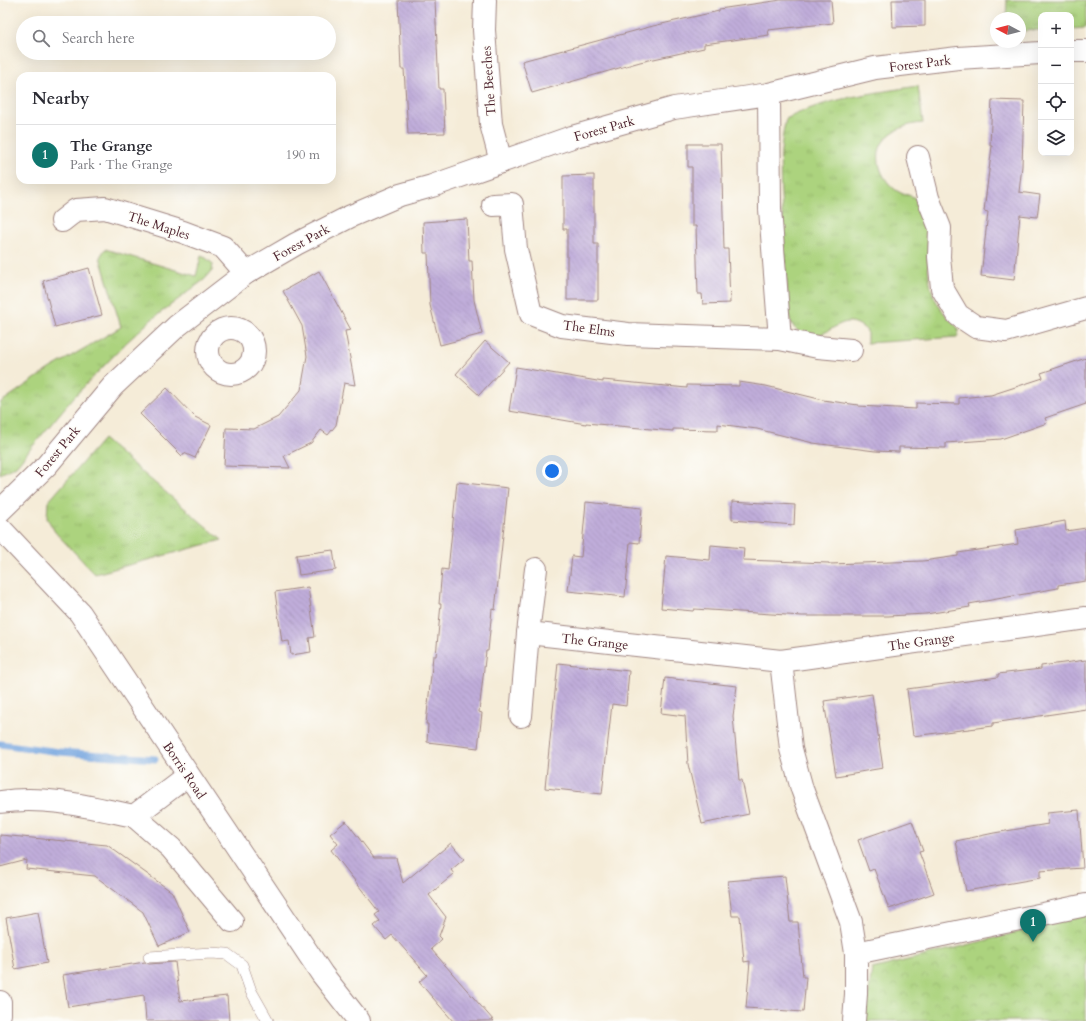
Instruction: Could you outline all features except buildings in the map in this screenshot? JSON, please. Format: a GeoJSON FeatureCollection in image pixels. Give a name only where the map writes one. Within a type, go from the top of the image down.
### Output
{"type":"FeatureCollection","features":[{"type":"Feature","properties":{"kind":"street","name":"The Beeches"},"geometry":{"type":"LineString","coordinates":[[485,0],[484,30],[491,124],[501,162]]}},
{"type":"Feature","properties":{"kind":"street"},"geometry":{"type":"LineString","coordinates":[[1074,51],[1086,51]]}},
{"type":"Feature","properties":{"kind":"street","name":"Forest Park"},"geometry":{"type":"LineString","coordinates":[[0,511],[47,464],[113,386],[177,326],[246,273],[296,244],[351,216],[400,195],[432,186],[572,137],[674,108],[769,94],[875,68],[958,58],[1038,53]]}},
{"type":"Feature","properties":{"kind":"street"},"geometry":{"type":"LineString","coordinates":[[769,94],[770,217],[780,339]]}},
{"type":"Feature","properties":{"kind":"street"},"geometry":{"type":"LineString","coordinates":[[918,157],[928,198],[940,228],[938,257],[942,288],[958,315],[976,327],[1006,331],[1086,308]]}},
{"type":"Feature","properties":{"kind":"street","name":"The Elms"},"geometry":{"type":"LineString","coordinates":[[492,205],[512,204],[516,249],[531,314],[562,326],[615,332],[780,339],[818,347],[851,350]]}},
{"type":"Feature","properties":{"kind":"street","name":"The Maples"},"geometry":{"type":"LineString","coordinates":[[62,221],[76,210],[105,208],[183,232],[223,247],[246,273]]}},
{"type":"Feature","properties":{"kind":"street"},"geometry":{"type":"LineString","coordinates":[[201,309],[218,331]]}},
{"type":"Feature","properties":{"kind":"street","name":"Borris Road"},"geometry":{"type":"LineString","coordinates":[[0,528],[80,613],[322,974],[358,1021]]}},
{"type":"Feature","properties":{"kind":"street"},"geometry":{"type":"LineString","coordinates":[[520,716],[536,569]]}},
{"type":"Feature","properties":{"kind":"street","name":"The Grange"},"geometry":{"type":"LineString","coordinates":[[528,633],[781,661],[1086,618]]}},
{"type":"Feature","properties":{"kind":"street"},"geometry":{"type":"LineString","coordinates":[[781,661],[791,749],[802,789],[851,922],[856,953],[856,994],[854,1021]]}},
{"type":"Feature","properties":{"kind":"street"},"geometry":{"type":"LineString","coordinates":[[134,816],[188,775]]}},
{"type":"Feature","properties":{"kind":"street"},"geometry":{"type":"LineString","coordinates":[[0,802],[15,800],[63,801],[134,816],[170,848],[232,921]]}},
{"type":"Feature","properties":{"kind":"street"},"geometry":{"type":"LineString","coordinates":[[856,953],[1086,904]]}},
{"type":"Feature","properties":{"kind":"street"},"geometry":{"type":"LineString","coordinates":[[0,1002],[0,1014]]}},
{"type":"Feature","properties":{"kind":"lane"},"geometry":{"type":"LineString","coordinates":[[149,957],[211,953],[227,954],[242,965],[251,991],[268,1021]]}},
{"type":"Feature","properties":{"kind":"green space"},"geometry":{"type":"Polygon","coordinates":[[[1005,0],[1086,0],[1086,28],[1074,29],[1074,12],[1038,12],[1038,30],[1026,31],[1026,12],[1006,12],[1007,1],[1005,0]]]}},
{"type":"Feature","properties":{"kind":"green space"},"geometry":{"type":"Polygon","coordinates":[[[918,86],[923,123],[901,128],[887,137],[880,149],[879,163],[884,177],[893,188],[901,193],[910,195],[922,205],[928,219],[929,226],[928,270],[932,290],[935,299],[941,308],[958,328],[958,337],[867,343],[867,331],[860,325],[851,322],[840,324],[819,335],[802,333],[792,325],[790,320],[786,274],[780,174],[781,146],[786,119],[817,106],[850,97],[918,86]]]}},
{"type":"Feature","properties":{"kind":"green space"},"geometry":{"type":"Polygon","coordinates":[[[105,249],[196,276],[201,256],[213,264],[212,271],[205,279],[151,320],[126,343],[73,398],[16,466],[0,474],[0,403],[49,369],[121,327],[100,257],[105,249]]]}},
{"type":"Feature","properties":{"kind":"green space"},"geometry":{"type":"Polygon","coordinates":[[[103,439],[222,540],[95,574],[55,532],[47,518],[48,502],[103,439]]]}},
{"type":"Feature","properties":{"kind":"green space"},"geometry":{"type":"Polygon","coordinates":[[[1086,915],[1086,1021],[865,1021],[872,969],[1086,915]]]}},
{"type":"Feature","properties":{"kind":"waterway"},"geometry":{"type":"LineString","coordinates":[[0,744],[60,752],[155,759]]}},
{"type":"Feature","properties":{"kind":"place","name":"The Grange"},"geometry":{"type":"Point","coordinates":[1033,942]}}]}
